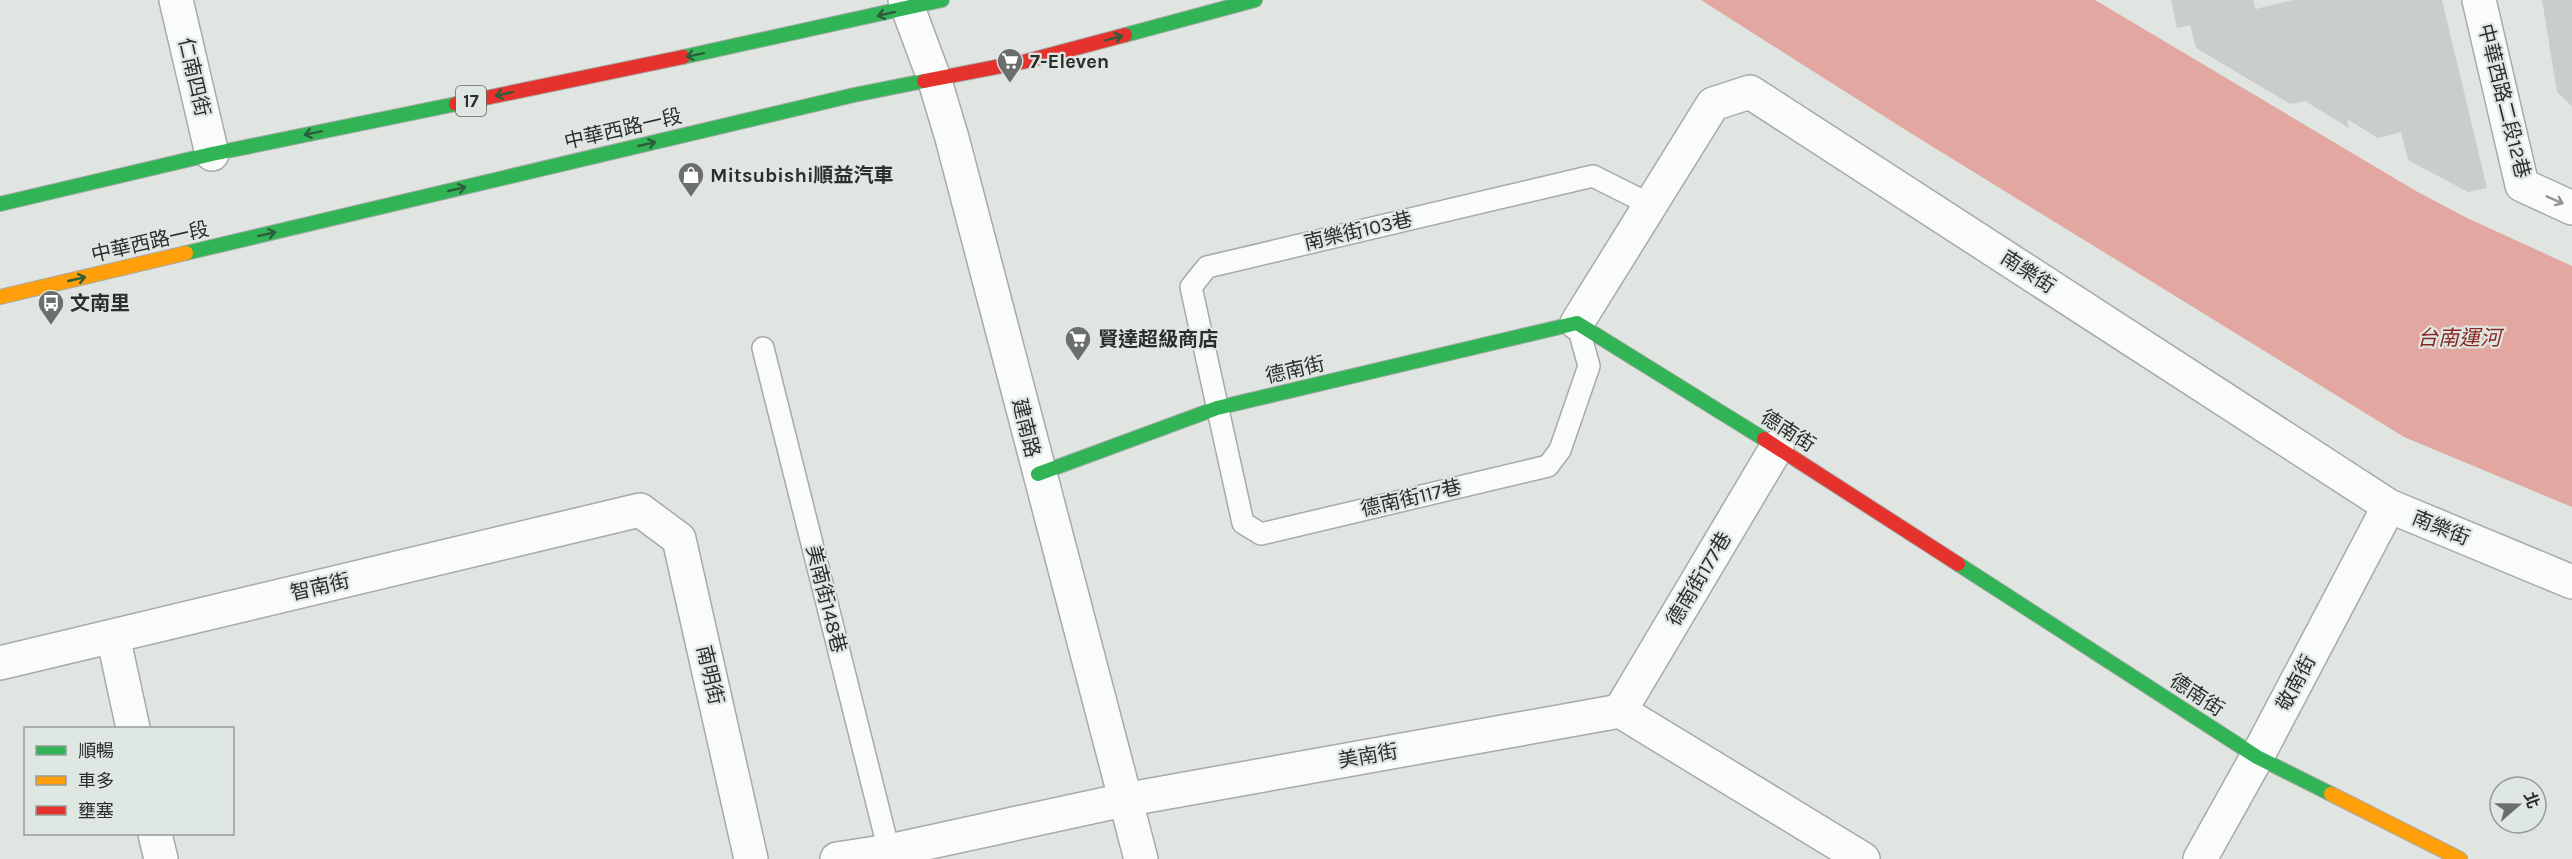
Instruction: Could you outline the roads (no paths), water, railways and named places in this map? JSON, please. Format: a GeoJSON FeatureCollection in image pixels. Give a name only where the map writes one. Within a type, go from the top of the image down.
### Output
{"type":"FeatureCollection","features":[{"type":"Feature","properties":{"kind":"main road","name":"17"},"geometry":{"type":"LineString","coordinates":[[0,204],[212,154],[907,4],[942,0]]}},
{"type":"Feature","properties":{"kind":"main road","name":"中華西路一段"},"geometry":{"type":"LineString","coordinates":[[0,297],[934,78],[1027,61],[1255,0]]}},
{"type":"Feature","properties":{"kind":"main road","name":"德南街"},"geometry":{"type":"LineString","coordinates":[[1038,474],[1217,408],[1577,323],[1777,447],[2257,757],[2460,859]]}},
{"type":"Feature","properties":{"kind":"street","name":"仁南四街"},"geometry":{"type":"LineString","coordinates":[[176,0],[212,154]]}},
{"type":"Feature","properties":{"kind":"street","name":"中華西路二段12巷"},"geometry":{"type":"LineString","coordinates":[[2479,0],[2522,185],[2572,208]]}},
{"type":"Feature","properties":{"kind":"street","name":"建南路"},"geometry":{"type":"LineString","coordinates":[[907,4],[934,78],[1141,859]]}},
{"type":"Feature","properties":{"kind":"street","name":"南樂街"},"geometry":{"type":"LineString","coordinates":[[1577,323],[1713,104],[1750,92],[2389,506],[2572,582]]}},
{"type":"Feature","properties":{"kind":"street","name":"德南街177巷"},"geometry":{"type":"LineString","coordinates":[[1620,711],[1777,447]]}},
{"type":"Feature","properties":{"kind":"street","name":"敬南街"},"geometry":{"type":"LineString","coordinates":[[2200,859],[2257,757],[2389,506]]}},
{"type":"Feature","properties":{"kind":"street","name":"智南街"},"geometry":{"type":"LineString","coordinates":[[0,663],[640,510]]}},
{"type":"Feature","properties":{"kind":"street","name":"南明街"},"geometry":{"type":"LineString","coordinates":[[640,510],[679,539],[751,859]]}},
{"type":"Feature","properties":{"kind":"street"},"geometry":{"type":"LineString","coordinates":[[113,636],[133,727]]}},
{"type":"Feature","properties":{"kind":"street","name":"美南街"},"geometry":{"type":"LineString","coordinates":[[837,859],[890,855],[1124,800],[1620,711]]}},
{"type":"Feature","properties":{"kind":"street"},"geometry":{"type":"LineString","coordinates":[[1620,711],[1863,859]]}},
{"type":"Feature","properties":{"kind":"street"},"geometry":{"type":"LineString","coordinates":[[155,835],[161,859]]}},
{"type":"Feature","properties":{"kind":"lane","name":"南樂街103巷"},"geometry":{"type":"LineString","coordinates":[[1217,408],[1191,287],[1207,267],[1593,176],[1649,204]]}},
{"type":"Feature","properties":{"kind":"lane","name":"德南街117巷"},"geometry":{"type":"LineString","coordinates":[[1217,408],[1243,523],[1261,534],[1548,466],[1560,450],[1589,366],[1577,323]]}},
{"type":"Feature","properties":{"kind":"lane","name":"美南街148巷"},"geometry":{"type":"LineString","coordinates":[[763,348],[890,855]]}},
{"type":"Feature","properties":{"kind":"water","name":"台南運河"},"geometry":{"type":"Polygon","coordinates":[[[1701,0],[2095,0],[2416,191],[2467,218],[2572,266],[2572,507],[2404,437],[1912,134],[1701,0]]]}},
{"type":"Feature","properties":{"kind":"place","name":"7-Eleven"},"geometry":{"type":"Point","coordinates":[1010,84]}},
{"type":"Feature","properties":{"kind":"place","name":"Mitsubishi順益汽車"},"geometry":{"type":"Point","coordinates":[691,198]}},
{"type":"Feature","properties":{"kind":"place","name":"文南里"},"geometry":{"type":"Point","coordinates":[51,326]}},
{"type":"Feature","properties":{"kind":"place","name":"賢達超級商店"},"geometry":{"type":"Point","coordinates":[1078,362]}}]}
